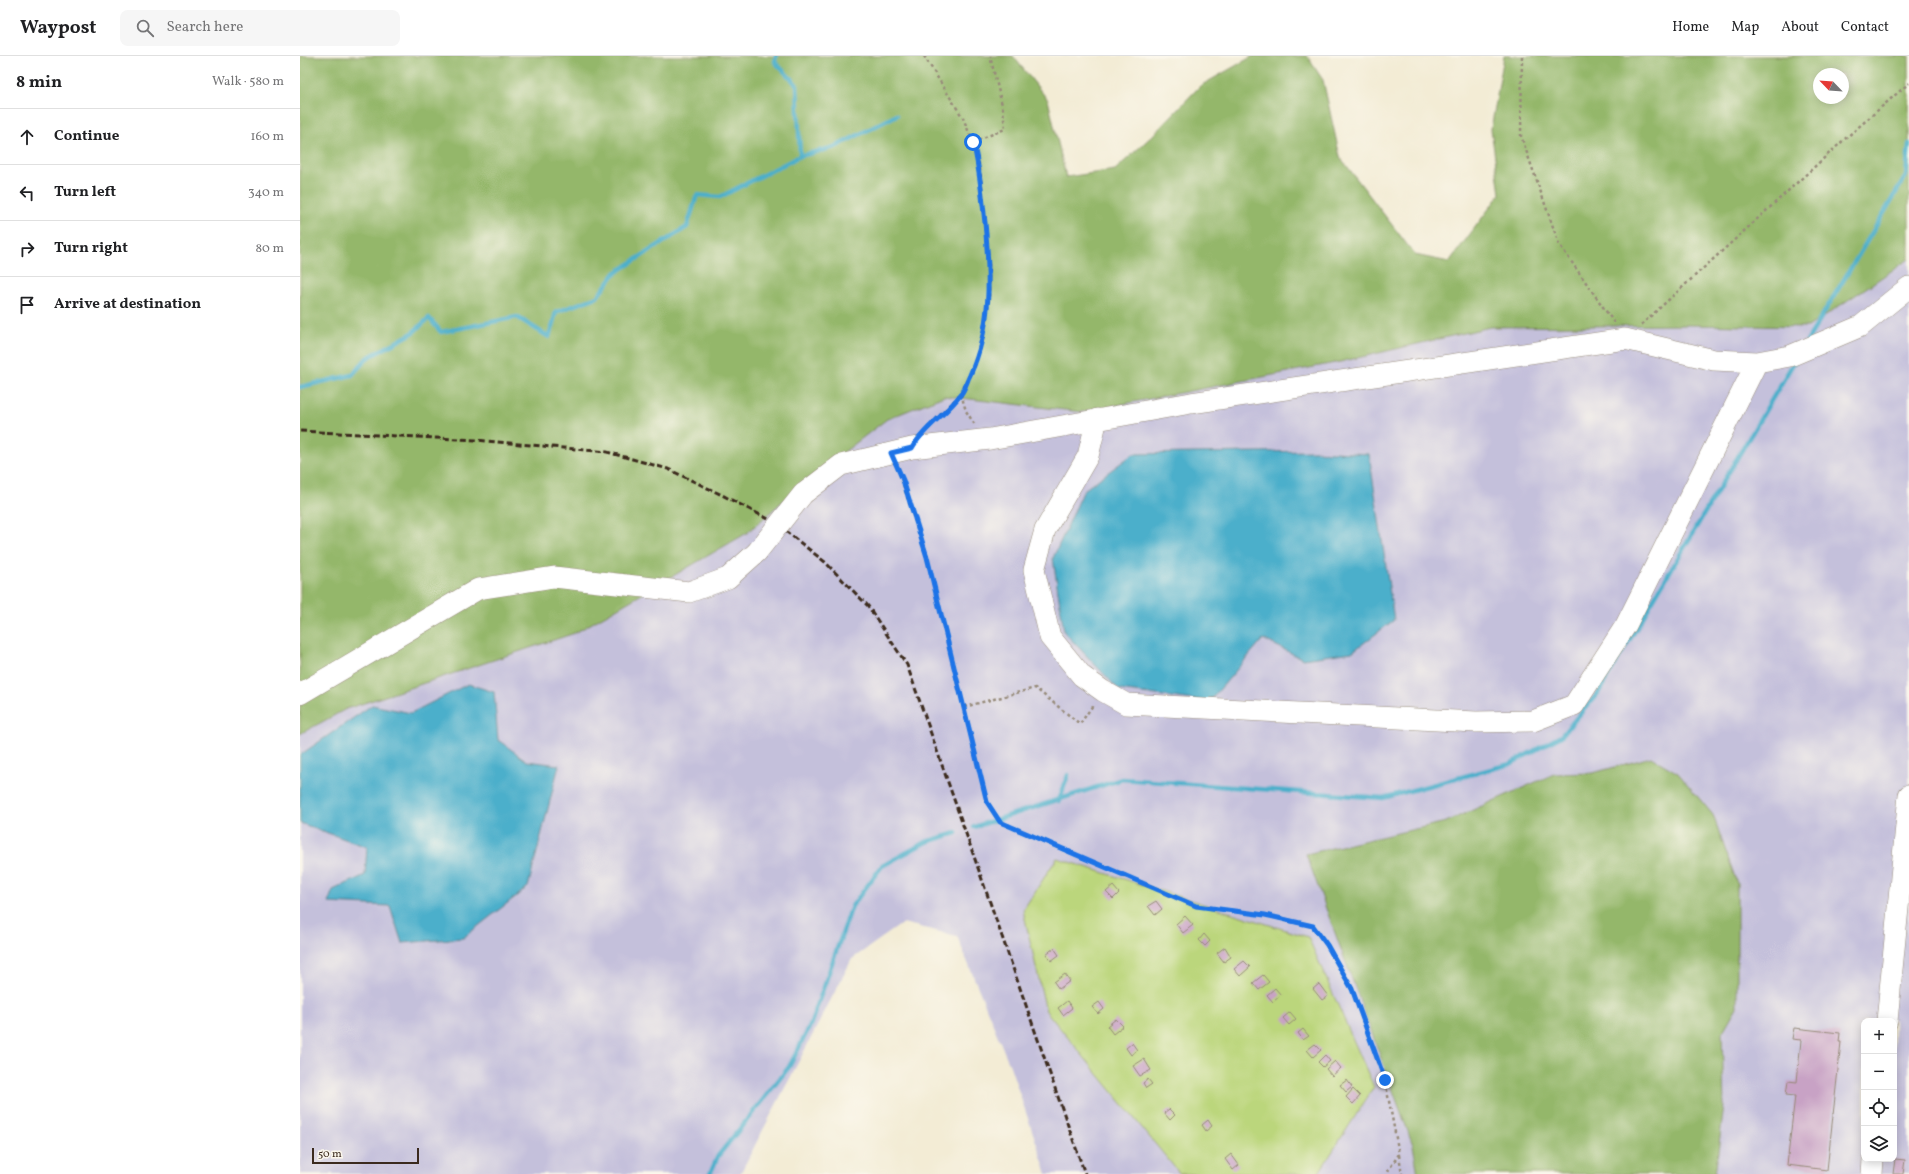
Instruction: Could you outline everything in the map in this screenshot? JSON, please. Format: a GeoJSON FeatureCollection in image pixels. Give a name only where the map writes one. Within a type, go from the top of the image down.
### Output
{"type":"FeatureCollection","features":[{"type":"Feature","properties":{"kind":"street"},"geometry":{"type":"LineString","coordinates":[[300,694],[478,589],[554,578],[689,592],[728,578],[757,552],[803,494],[841,465],[912,448],[990,439],[1191,403],[1625,339],[1714,360],[1757,362],[1790,356],[1861,326],[1909,288]]}},
{"type":"Feature","properties":{"kind":"street"},"geometry":{"type":"LineString","coordinates":[[1097,419],[1088,456],[1045,530],[1034,570],[1050,637],[1082,676],[1103,691],[1126,704],[1476,722],[1533,721],[1574,705],[1626,625],[1757,362]]}},
{"type":"Feature","properties":{"kind":"street"},"geometry":{"type":"LineString","coordinates":[[1887,1018],[1909,795]]}},
{"type":"Feature","properties":{"kind":"street"},"geometry":{"type":"LineString","coordinates":[[1872,1174],[1873,1162]]}},
{"type":"Feature","properties":{"kind":"path"},"geometry":{"type":"LineString","coordinates":[[912,448],[918,437],[961,394],[975,365],[986,326],[989,297],[989,265],[980,169],[973,142],[963,118],[924,56]]}},
{"type":"Feature","properties":{"kind":"path"},"geometry":{"type":"LineString","coordinates":[[973,142],[1005,130],[1003,109],[990,56]]}},
{"type":"Feature","properties":{"kind":"path"},"geometry":{"type":"LineString","coordinates":[[1522,56],[1521,136],[1559,244],[1625,339],[1846,138],[1909,83]]}},
{"type":"Feature","properties":{"kind":"path"},"geometry":{"type":"LineString","coordinates":[[961,394],[966,411],[976,427],[990,439]]}},
{"type":"Feature","properties":{"kind":"path"},"geometry":{"type":"LineString","coordinates":[[891,453],[903,480],[927,557],[987,802],[1000,822],[1196,906],[1265,915],[1313,926],[1327,945],[1352,989],[1385,1080],[1402,1174]]}},
{"type":"Feature","properties":{"kind":"path"},"geometry":{"type":"LineString","coordinates":[[964,707],[1035,688],[1080,724],[1103,691]]}},
{"type":"Feature","properties":{"kind":"path"},"geometry":{"type":"LineString","coordinates":[[1386,1174],[1399,1154]]}},
{"type":"Feature","properties":{"kind":"shaded area"},"geometry":{"type":"Polygon","coordinates":[[[1909,259],[1909,1174],[1318,1174],[1374,1087],[1046,1011],[1180,1174],[1047,1174],[1010,1066],[957,936],[903,923],[852,959],[740,1174],[300,1174],[300,734],[346,709],[575,633],[747,533],[800,486],[887,419],[944,396],[1082,412],[1340,362],[1490,327],[1689,325],[1808,327],[1909,259]]]}},
{"type":"Feature","properties":{"kind":"green space"},"geometry":{"type":"Polygon","coordinates":[[[300,56],[1013,56],[1048,100],[1066,177],[1115,170],[1153,135],[1200,86],[1253,56],[1307,56],[1323,80],[1340,157],[1415,255],[1449,262],[1500,194],[1491,129],[1504,56],[1909,56],[1909,259],[1808,327],[1689,325],[1490,327],[1340,362],[1082,412],[944,396],[887,419],[800,486],[747,533],[575,633],[346,709],[300,734],[300,56]]]}},
{"type":"Feature","properties":{"kind":"green space"},"geometry":{"type":"Polygon","coordinates":[[[1651,757],[1678,773],[1713,815],[1737,883],[1737,1007],[1722,1033],[1724,1106],[1715,1174],[1418,1174],[1413,1145],[1306,854],[1446,822],[1554,774],[1593,773],[1651,757]]]}},
{"type":"Feature","properties":{"kind":"green space"},"geometry":{"type":"Polygon","coordinates":[[[1057,858],[1308,937],[1374,1087],[1318,1174],[1180,1174],[1046,1011],[1023,910],[1057,858]]]}},
{"type":"Feature","properties":{"kind":"water"},"geometry":{"type":"Polygon","coordinates":[[[1314,451],[1369,454],[1394,620],[1352,652],[1303,659],[1263,639],[1209,702],[1119,690],[1064,632],[1053,558],[1084,490],[1133,454],[1314,451]]]}},
{"type":"Feature","properties":{"kind":"water"},"geometry":{"type":"Polygon","coordinates":[[[468,684],[494,692],[498,740],[527,761],[559,765],[528,887],[463,938],[402,943],[390,906],[328,903],[333,890],[365,875],[367,847],[300,823],[300,755],[372,705],[411,713],[468,684]]]}},
{"type":"Feature","properties":{"kind":"building"},"geometry":{"type":"Polygon","coordinates":[[[1113,886],[1119,893],[1113,899],[1106,892],[1113,886]]]}},
{"type":"Feature","properties":{"kind":"building"},"geometry":{"type":"Polygon","coordinates":[[[1156,901],[1162,909],[1155,915],[1148,906],[1156,901]]]}},
{"type":"Feature","properties":{"kind":"building"},"geometry":{"type":"Polygon","coordinates":[[[1185,916],[1193,925],[1183,933],[1176,924],[1185,916]]]}},
{"type":"Feature","properties":{"kind":"building"},"geometry":{"type":"Polygon","coordinates":[[[1204,934],[1210,941],[1205,946],[1199,940],[1204,934]]]}},
{"type":"Feature","properties":{"kind":"building"},"geometry":{"type":"Polygon","coordinates":[[[1225,947],[1231,957],[1224,962],[1217,953],[1225,947]]]}},
{"type":"Feature","properties":{"kind":"building"},"geometry":{"type":"Polygon","coordinates":[[[1054,948],[1059,955],[1051,961],[1046,954],[1054,948]]]}},
{"type":"Feature","properties":{"kind":"building"},"geometry":{"type":"Polygon","coordinates":[[[1244,961],[1250,967],[1240,976],[1234,969],[1244,961]]]}},
{"type":"Feature","properties":{"kind":"building"},"geometry":{"type":"Polygon","coordinates":[[[1065,974],[1070,981],[1059,989],[1054,982],[1065,974]]]}},
{"type":"Feature","properties":{"kind":"building"},"geometry":{"type":"Polygon","coordinates":[[[1263,975],[1269,982],[1259,990],[1253,983],[1263,975]]]}},
{"type":"Feature","properties":{"kind":"building"},"geometry":{"type":"Polygon","coordinates":[[[1319,984],[1328,996],[1322,1000],[1313,989],[1319,984]]]}},
{"type":"Feature","properties":{"kind":"building"},"geometry":{"type":"Polygon","coordinates":[[[1275,988],[1281,995],[1273,1002],[1267,995],[1275,988]]]}},
{"type":"Feature","properties":{"kind":"building"},"geometry":{"type":"Polygon","coordinates":[[[1067,1001],[1072,1008],[1063,1015],[1058,1008],[1067,1001]]]}},
{"type":"Feature","properties":{"kind":"building"},"geometry":{"type":"Polygon","coordinates":[[[1099,1002],[1104,1009],[1098,1014],[1092,1007],[1099,1002]]]}},
{"type":"Feature","properties":{"kind":"building"},"geometry":{"type":"Polygon","coordinates":[[[1290,1012],[1296,1019],[1289,1025],[1283,1018],[1290,1012]]]}},
{"type":"Feature","properties":{"kind":"building"},"geometry":{"type":"Polygon","coordinates":[[[1116,1019],[1123,1026],[1113,1034],[1107,1026],[1116,1019]]]}},
{"type":"Feature","properties":{"kind":"building"},"geometry":{"type":"Polygon","coordinates":[[[1794,1028],[1840,1033],[1839,1042],[1841,1042],[1827,1170],[1787,1165],[1795,1096],[1786,1095],[1788,1081],[1797,1082],[1801,1040],[1792,1039],[1794,1028]]]}},
{"type":"Feature","properties":{"kind":"building"},"geometry":{"type":"Polygon","coordinates":[[[1303,1029],[1309,1036],[1303,1040],[1298,1033],[1303,1029]]]}},
{"type":"Feature","properties":{"kind":"building"},"geometry":{"type":"Polygon","coordinates":[[[1132,1043],[1137,1050],[1131,1055],[1126,1048],[1132,1043]]]}},
{"type":"Feature","properties":{"kind":"building"},"geometry":{"type":"Polygon","coordinates":[[[1315,1044],[1321,1050],[1313,1057],[1307,1050],[1315,1044]]]}},
{"type":"Feature","properties":{"kind":"building"},"geometry":{"type":"Polygon","coordinates":[[[1325,1055],[1330,1061],[1323,1067],[1318,1062],[1325,1055]]]}},
{"type":"Feature","properties":{"kind":"building"},"geometry":{"type":"Polygon","coordinates":[[[1144,1059],[1151,1070],[1140,1076],[1133,1066],[1144,1059]]]}},
{"type":"Feature","properties":{"kind":"building"},"geometry":{"type":"Polygon","coordinates":[[[1335,1061],[1341,1068],[1332,1076],[1326,1069],[1335,1061]]]}},
{"type":"Feature","properties":{"kind":"building"},"geometry":{"type":"Polygon","coordinates":[[[1148,1079],[1152,1084],[1146,1088],[1143,1083],[1148,1079]]]}},
{"type":"Feature","properties":{"kind":"building"},"geometry":{"type":"Polygon","coordinates":[[[1347,1080],[1352,1087],[1346,1092],[1340,1085],[1347,1080]]]}},
{"type":"Feature","properties":{"kind":"building"},"geometry":{"type":"Polygon","coordinates":[[[1353,1089],[1360,1096],[1353,1104],[1346,1097],[1353,1089]]]}},
{"type":"Feature","properties":{"kind":"building"},"geometry":{"type":"Polygon","coordinates":[[[1169,1109],[1175,1115],[1170,1120],[1164,1113],[1169,1109]]]}},
{"type":"Feature","properties":{"kind":"building"},"geometry":{"type":"Polygon","coordinates":[[[1208,1120],[1212,1126],[1206,1131],[1202,1125],[1208,1120]]]}},
{"type":"Feature","properties":{"kind":"building"},"geometry":{"type":"Polygon","coordinates":[[[1231,1154],[1239,1165],[1233,1170],[1225,1159],[1231,1154]]]}},
{"type":"Feature","properties":{"kind":"building"},"geometry":{"type":"Polygon","coordinates":[[[1897,1159],[1905,1160],[1903,1174],[1893,1174],[1895,1162],[1897,1162],[1897,1159]]]}},
{"type":"Feature","properties":{"kind":"waterway"},"geometry":{"type":"LineString","coordinates":[[300,387],[352,375],[367,358],[411,334],[429,318],[441,332],[517,317],[549,337],[556,312],[597,297],[615,273],[687,227],[697,195],[720,197],[800,156],[797,85],[775,62],[776,56]]}},
{"type":"Feature","properties":{"kind":"waterway"},"geometry":{"type":"LineString","coordinates":[[800,156],[835,147],[897,115]]}},
{"type":"Feature","properties":{"kind":"waterway"},"geometry":{"type":"LineString","coordinates":[[1807,341],[1906,176],[1909,144]]}},
{"type":"Feature","properties":{"kind":"waterway"},"geometry":{"type":"LineString","coordinates":[[974,827],[1122,779],[1383,798],[1510,764],[1561,736],[1598,693],[1794,362]]}},
{"type":"Feature","properties":{"kind":"waterway"},"geometry":{"type":"LineString","coordinates":[[1059,801],[1068,775]]}},
{"type":"Feature","properties":{"kind":"waterway"},"geometry":{"type":"LineString","coordinates":[[710,1174],[718,1156],[789,1067],[810,1026],[852,906],[882,866],[926,842],[956,833]]}},
{"type":"Feature","properties":{"kind":"railway"},"geometry":{"type":"LineString","coordinates":[[300,431],[476,440],[607,452],[668,469],[722,495],[774,522],[825,562],[868,606],[907,665],[1085,1174]]}},
{"type":"Feature","properties":{"kind":"route"},"geometry":{"type":"LineString","coordinates":[[973,142],[980,169],[989,265],[989,297],[986,326],[975,365],[961,394],[918,437],[912,448],[891,453],[903,480],[927,557],[987,802],[1000,822],[1196,906],[1265,915],[1313,926],[1327,945],[1352,989],[1385,1080]]}}]}
